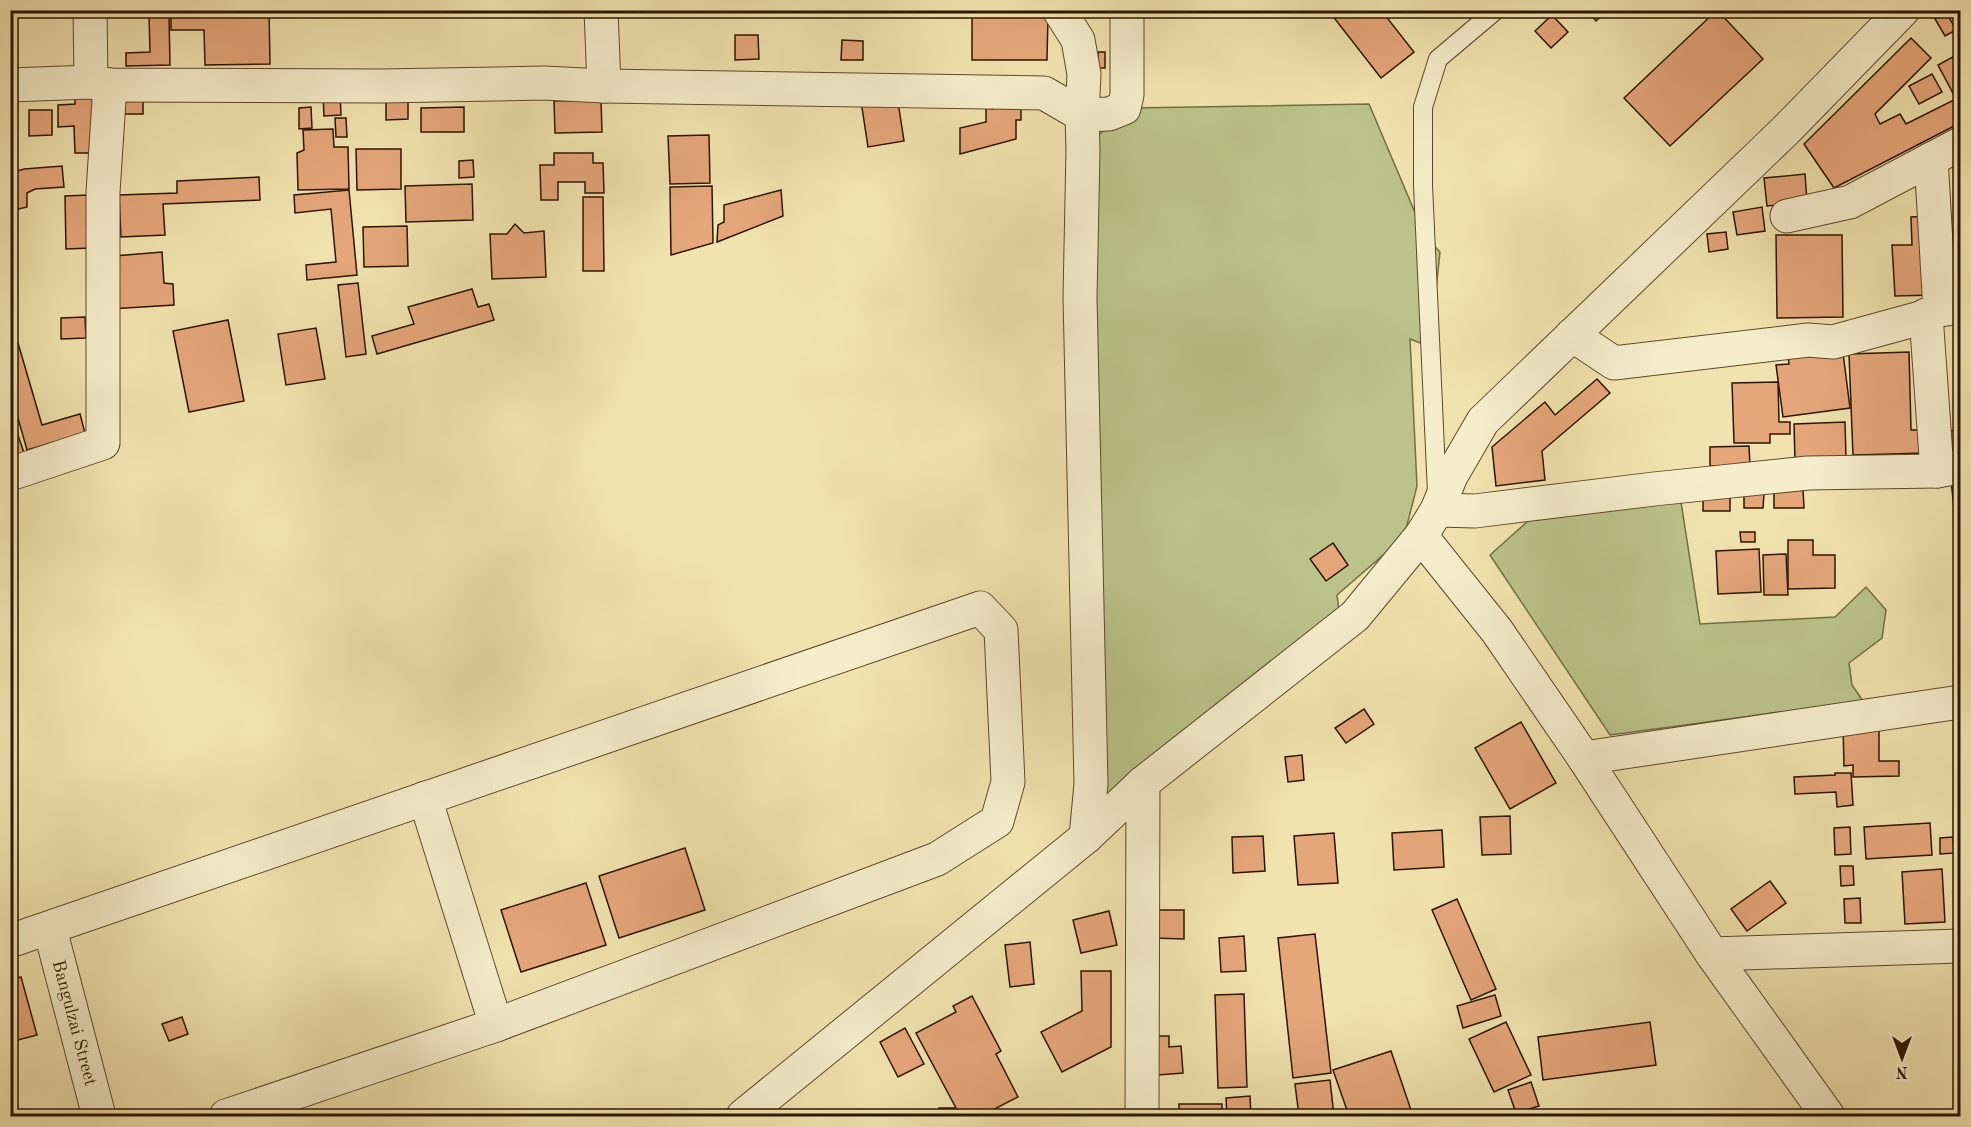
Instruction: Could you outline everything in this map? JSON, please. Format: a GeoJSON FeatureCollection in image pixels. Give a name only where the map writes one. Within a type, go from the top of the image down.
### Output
{"type":"FeatureCollection","features":[{"type":"Feature","properties":{"kind":"street"},"geometry":{"type":"LineString","coordinates":[[10,474],[103,443],[101,84],[90,10]]}},
{"type":"Feature","properties":{"kind":"street"},"geometry":{"type":"LineString","coordinates":[[601,10],[604,86]]}},
{"type":"Feature","properties":{"kind":"street"},"geometry":{"type":"LineString","coordinates":[[1059,10],[1078,40],[1084,74],[1080,309],[1091,784],[1086,837]]}},
{"type":"Feature","properties":{"kind":"street"},"geometry":{"type":"LineString","coordinates":[[10,85],[382,86],[544,83],[1044,93],[1082,115],[1109,114],[1124,108],[1127,95],[1126,10]]}},
{"type":"Feature","properties":{"kind":"street"},"geometry":{"type":"LineString","coordinates":[[743,1116],[1086,837],[1143,783],[1355,616],[1429,523],[1451,476],[1483,421],[1786,130],[1903,10]]}},
{"type":"Feature","properties":{"kind":"street"},"geometry":{"type":"LineString","coordinates":[[1787,216],[1850,202],[1960,144]]}},
{"type":"Feature","properties":{"kind":"street"},"geometry":{"type":"LineString","coordinates":[[1429,523],[1475,511],[1654,489],[1808,473],[1948,469],[1942,311],[1931,159]]}},
{"type":"Feature","properties":{"kind":"street"},"geometry":{"type":"LineString","coordinates":[[1572,335],[1614,363],[1808,340],[1833,342],[1942,311]]}},
{"type":"Feature","properties":{"kind":"street"},"geometry":{"type":"LineString","coordinates":[[1429,523],[1497,631],[1584,758],[1712,954],[1828,1116]]}},
{"type":"Feature","properties":{"kind":"street"},"geometry":{"type":"LineString","coordinates":[[10,941],[980,608],[1001,630],[1008,782],[997,821],[937,859],[496,1025],[226,1116]]}},
{"type":"Feature","properties":{"kind":"street"},"geometry":{"type":"LineString","coordinates":[[1584,758],[1960,702]]}},
{"type":"Feature","properties":{"kind":"street"},"geometry":{"type":"LineString","coordinates":[[1142,1116],[1143,783]]}},
{"type":"Feature","properties":{"kind":"street"},"geometry":{"type":"LineString","coordinates":[[425,798],[496,1025]]}},
{"type":"Feature","properties":{"kind":"street","name":"Bangulzai Street"},"geometry":{"type":"LineString","coordinates":[[50,929],[99,1116]]}},
{"type":"Feature","properties":{"kind":"street"},"geometry":{"type":"LineString","coordinates":[[1712,954],[1960,946]]}},
{"type":"Feature","properties":{"kind":"lane"},"geometry":{"type":"LineString","coordinates":[[1429,523],[1423,107],[1438,59],[1496,10]]}},
{"type":"Feature","properties":{"kind":"green space"},"geometry":{"type":"Polygon","coordinates":[[[1369,104],[1425,236],[1440,252],[1430,347],[1410,339],[1417,486],[1404,537],[1337,595],[1340,618],[1105,798],[1099,640],[1095,138],[1131,108],[1369,104]]]}},
{"type":"Feature","properties":{"kind":"green space"},"geometry":{"type":"Polygon","coordinates":[[[1681,502],[1700,624],[1835,617],[1866,587],[1886,610],[1882,638],[1849,663],[1852,685],[1863,701],[1610,735],[1490,555],[1529,520],[1681,502]]]}},
{"type":"Feature","properties":{"kind":"building"},"geometry":{"type":"Polygon","coordinates":[[[171,10],[269,10],[270,64],[205,65],[204,30],[171,30],[171,10]]]}},
{"type":"Feature","properties":{"kind":"building"},"geometry":{"type":"Polygon","coordinates":[[[1328,10],[1381,10],[1414,52],[1381,78],[1328,10]]]}},
{"type":"Feature","properties":{"kind":"building"},"geometry":{"type":"Polygon","coordinates":[[[1587,10],[1608,10],[1596,21],[1587,10]]]}},
{"type":"Feature","properties":{"kind":"building"},"geometry":{"type":"Polygon","coordinates":[[[1717,10],[1763,59],[1670,146],[1624,98],[1717,10]]]}},
{"type":"Feature","properties":{"kind":"building"},"geometry":{"type":"Polygon","coordinates":[[[1945,10],[1956,30],[1945,36],[1931,12],[1945,10]]]}},
{"type":"Feature","properties":{"kind":"building"},"geometry":{"type":"Polygon","coordinates":[[[149,15],[169,15],[170,65],[126,66],[126,53],[150,52],[149,15]]]}},
{"type":"Feature","properties":{"kind":"building"},"geometry":{"type":"Polygon","coordinates":[[[972,15],[1048,16],[1047,60],[972,60],[972,15]]]}},
{"type":"Feature","properties":{"kind":"building"},"geometry":{"type":"Polygon","coordinates":[[[1552,15],[1568,32],[1551,48],[1535,31],[1552,15]]]}},
{"type":"Feature","properties":{"kind":"building"},"geometry":{"type":"Polygon","coordinates":[[[735,35],[758,35],[759,59],[735,60],[735,35]]]}},
{"type":"Feature","properties":{"kind":"building"},"geometry":{"type":"Polygon","coordinates":[[[1911,38],[1931,58],[1875,114],[1880,124],[1900,114],[1906,124],[1956,99],[1938,65],[1960,53],[1960,123],[1834,188],[1804,144],[1911,38]]]}},
{"type":"Feature","properties":{"kind":"building"},"geometry":{"type":"Polygon","coordinates":[[[842,40],[863,41],[863,60],[841,60],[842,40]]]}},
{"type":"Feature","properties":{"kind":"building"},"geometry":{"type":"Polygon","coordinates":[[[1098,52],[1105,52],[1105,68],[1098,68],[1098,52]]]}},
{"type":"Feature","properties":{"kind":"building"},"geometry":{"type":"Polygon","coordinates":[[[1932,74],[1942,92],[1919,104],[1909,86],[1932,74]]]}},
{"type":"Feature","properties":{"kind":"building"},"geometry":{"type":"Polygon","coordinates":[[[340,94],[341,115],[324,116],[323,95],[340,94]]]}},
{"type":"Feature","properties":{"kind":"building"},"geometry":{"type":"Polygon","coordinates":[[[100,95],[102,153],[75,153],[74,126],[58,127],[58,105],[75,104],[75,96],[100,95]]]}},
{"type":"Feature","properties":{"kind":"building"},"geometry":{"type":"Polygon","coordinates":[[[386,96],[408,96],[408,119],[386,120],[386,96]]]}},
{"type":"Feature","properties":{"kind":"building"},"geometry":{"type":"Polygon","coordinates":[[[897,96],[904,141],[868,147],[861,101],[897,96]]]}},
{"type":"Feature","properties":{"kind":"building"},"geometry":{"type":"Polygon","coordinates":[[[123,97],[143,97],[143,114],[123,114],[123,97]]]}},
{"type":"Feature","properties":{"kind":"building"},"geometry":{"type":"Polygon","coordinates":[[[601,100],[602,132],[555,133],[554,101],[601,100]]]}},
{"type":"Feature","properties":{"kind":"building"},"geometry":{"type":"Polygon","coordinates":[[[1021,101],[1021,120],[1016,120],[1016,139],[960,154],[960,128],[986,122],[986,108],[993,109],[994,102],[1021,101]]]}},
{"type":"Feature","properties":{"kind":"building"},"geometry":{"type":"Polygon","coordinates":[[[311,107],[312,128],[299,129],[299,108],[311,107]]]}},
{"type":"Feature","properties":{"kind":"building"},"geometry":{"type":"Polygon","coordinates":[[[464,107],[464,132],[421,132],[421,108],[464,107]]]}},
{"type":"Feature","properties":{"kind":"building"},"geometry":{"type":"Polygon","coordinates":[[[29,110],[52,110],[52,135],[29,136],[29,110]]]}},
{"type":"Feature","properties":{"kind":"building"},"geometry":{"type":"Polygon","coordinates":[[[335,118],[346,118],[347,137],[336,137],[335,118]]]}},
{"type":"Feature","properties":{"kind":"building"},"geometry":{"type":"Polygon","coordinates":[[[333,129],[334,147],[348,147],[349,189],[298,190],[297,153],[304,150],[303,130],[333,129]]]}},
{"type":"Feature","properties":{"kind":"building"},"geometry":{"type":"Polygon","coordinates":[[[709,135],[710,183],[670,184],[668,136],[709,135]]]}},
{"type":"Feature","properties":{"kind":"building"},"geometry":{"type":"Polygon","coordinates":[[[356,149],[401,149],[401,189],[357,190],[356,149]]]}},
{"type":"Feature","properties":{"kind":"building"},"geometry":{"type":"Polygon","coordinates":[[[554,153],[593,153],[593,163],[603,163],[604,193],[585,193],[585,182],[558,182],[558,200],[541,200],[540,165],[554,165],[554,153]]]}},
{"type":"Feature","properties":{"kind":"building"},"geometry":{"type":"Polygon","coordinates":[[[473,160],[474,177],[459,178],[459,161],[473,160]]]}},
{"type":"Feature","properties":{"kind":"building"},"geometry":{"type":"Polygon","coordinates":[[[62,166],[64,187],[35,189],[27,193],[27,207],[10,211],[10,173],[24,169],[62,166]]]}},
{"type":"Feature","properties":{"kind":"building"},"geometry":{"type":"Polygon","coordinates":[[[1805,174],[1807,202],[1767,206],[1764,178],[1805,174]]]}},
{"type":"Feature","properties":{"kind":"building"},"geometry":{"type":"Polygon","coordinates":[[[259,177],[260,200],[163,204],[165,235],[121,237],[119,195],[177,193],[177,181],[259,177]]]}},
{"type":"Feature","properties":{"kind":"building"},"geometry":{"type":"Polygon","coordinates":[[[472,184],[473,220],[406,222],[405,186],[472,184]]]}},
{"type":"Feature","properties":{"kind":"building"},"geometry":{"type":"Polygon","coordinates":[[[712,186],[713,243],[671,255],[670,187],[712,186]]]}},
{"type":"Feature","properties":{"kind":"building"},"geometry":{"type":"Polygon","coordinates":[[[349,190],[357,275],[307,280],[306,265],[336,262],[331,209],[295,213],[294,195],[349,190]]]}},
{"type":"Feature","properties":{"kind":"building"},"geometry":{"type":"Polygon","coordinates":[[[781,190],[783,216],[717,242],[718,225],[724,222],[724,205],[781,190]]]}},
{"type":"Feature","properties":{"kind":"building"},"geometry":{"type":"Polygon","coordinates":[[[89,195],[91,248],[66,249],[65,196],[89,195]]]}},
{"type":"Feature","properties":{"kind":"building"},"geometry":{"type":"Polygon","coordinates":[[[583,197],[603,197],[604,271],[583,271],[583,197]]]}},
{"type":"Feature","properties":{"kind":"building"},"geometry":{"type":"Polygon","coordinates":[[[1762,207],[1765,231],[1737,235],[1733,212],[1762,207]]]}},
{"type":"Feature","properties":{"kind":"building"},"geometry":{"type":"Polygon","coordinates":[[[1929,216],[1933,295],[1895,296],[1892,245],[1912,245],[1911,217],[1929,216]]]}},
{"type":"Feature","properties":{"kind":"building"},"geometry":{"type":"Polygon","coordinates":[[[515,224],[524,233],[544,231],[546,277],[492,279],[490,234],[507,234],[515,224]]]}},
{"type":"Feature","properties":{"kind":"building"},"geometry":{"type":"Polygon","coordinates":[[[407,226],[408,266],[364,267],[363,227],[407,226]]]}},
{"type":"Feature","properties":{"kind":"building"},"geometry":{"type":"Polygon","coordinates":[[[1726,232],[1728,249],[1709,252],[1707,234],[1726,232]]]}},
{"type":"Feature","properties":{"kind":"building"},"geometry":{"type":"Polygon","coordinates":[[[1776,235],[1842,235],[1843,317],[1777,318],[1776,235]]]}},
{"type":"Feature","properties":{"kind":"building"},"geometry":{"type":"Polygon","coordinates":[[[1960,244],[1960,285],[1944,287],[1940,245],[1960,244]]]}},
{"type":"Feature","properties":{"kind":"building"},"geometry":{"type":"Polygon","coordinates":[[[162,252],[164,283],[173,284],[174,305],[110,309],[114,256],[162,252]]]}},
{"type":"Feature","properties":{"kind":"building"},"geometry":{"type":"Polygon","coordinates":[[[358,283],[366,354],[346,357],[338,285],[358,283]]]}},
{"type":"Feature","properties":{"kind":"building"},"geometry":{"type":"Polygon","coordinates":[[[472,289],[478,307],[489,304],[494,320],[377,354],[372,336],[414,324],[408,307],[472,289]]]}},
{"type":"Feature","properties":{"kind":"building"},"geometry":{"type":"Polygon","coordinates":[[[85,317],[86,338],[61,339],[61,318],[85,317]]]}},
{"type":"Feature","properties":{"kind":"building"},"geometry":{"type":"Polygon","coordinates":[[[228,320],[244,401],[189,412],[173,331],[228,320]]]}},
{"type":"Feature","properties":{"kind":"building"},"geometry":{"type":"Polygon","coordinates":[[[316,328],[325,379],[286,385],[278,334],[316,328]]]}},
{"type":"Feature","properties":{"kind":"building"},"geometry":{"type":"Polygon","coordinates":[[[18,343],[42,425],[80,414],[85,433],[27,450],[10,390],[10,346],[18,343]]]}},
{"type":"Feature","properties":{"kind":"building"},"geometry":{"type":"Polygon","coordinates":[[[1808,346],[1809,357],[1843,353],[1850,408],[1783,417],[1776,365],[1789,364],[1787,349],[1808,346]]]}},
{"type":"Feature","properties":{"kind":"building"},"geometry":{"type":"Polygon","coordinates":[[[1909,352],[1911,430],[1925,430],[1926,453],[1853,455],[1849,354],[1909,352]]]}},
{"type":"Feature","properties":{"kind":"building"},"geometry":{"type":"Polygon","coordinates":[[[1597,379],[1610,393],[1542,451],[1545,480],[1496,486],[1492,447],[1545,402],[1555,415],[1597,379]]]}},
{"type":"Feature","properties":{"kind":"building"},"geometry":{"type":"Polygon","coordinates":[[[1778,382],[1779,422],[1790,422],[1790,434],[1770,434],[1770,443],[1734,443],[1732,383],[1778,382]]]}},
{"type":"Feature","properties":{"kind":"building"},"geometry":{"type":"Polygon","coordinates":[[[10,410],[18,433],[10,436],[10,410]]]}},
{"type":"Feature","properties":{"kind":"building"},"geometry":{"type":"Polygon","coordinates":[[[1845,422],[1846,458],[1795,460],[1794,424],[1845,422]]]}},
{"type":"Feature","properties":{"kind":"building"},"geometry":{"type":"Polygon","coordinates":[[[1960,430],[1960,450],[1944,451],[1943,431],[1960,430]]]}},
{"type":"Feature","properties":{"kind":"building"},"geometry":{"type":"Polygon","coordinates":[[[18,435],[25,456],[10,460],[10,437],[18,435]]]}},
{"type":"Feature","properties":{"kind":"building"},"geometry":{"type":"Polygon","coordinates":[[[1749,446],[1750,465],[1710,466],[1710,447],[1749,446]]]}},
{"type":"Feature","properties":{"kind":"building"},"geometry":{"type":"Polygon","coordinates":[[[1960,479],[1960,509],[1954,509],[1951,480],[1960,479]]]}},
{"type":"Feature","properties":{"kind":"building"},"geometry":{"type":"Polygon","coordinates":[[[1803,489],[1804,508],[1774,508],[1774,490],[1803,489]]]}},
{"type":"Feature","properties":{"kind":"building"},"geometry":{"type":"Polygon","coordinates":[[[1703,491],[1730,492],[1730,511],[1703,511],[1703,491]]]}},
{"type":"Feature","properties":{"kind":"building"},"geometry":{"type":"Polygon","coordinates":[[[1744,493],[1764,493],[1763,508],[1744,508],[1744,493]]]}},
{"type":"Feature","properties":{"kind":"building"},"geometry":{"type":"Polygon","coordinates":[[[1740,532],[1755,532],[1755,542],[1741,542],[1740,532]]]}},
{"type":"Feature","properties":{"kind":"building"},"geometry":{"type":"Polygon","coordinates":[[[1788,540],[1813,540],[1813,555],[1835,555],[1835,588],[1788,589],[1788,540]]]}},
{"type":"Feature","properties":{"kind":"building"},"geometry":{"type":"Polygon","coordinates":[[[1333,543],[1348,565],[1326,581],[1310,559],[1333,543]]]}},
{"type":"Feature","properties":{"kind":"building"},"geometry":{"type":"Polygon","coordinates":[[[1759,549],[1761,592],[1718,594],[1716,551],[1759,549]]]}},
{"type":"Feature","properties":{"kind":"building"},"geometry":{"type":"Polygon","coordinates":[[[1786,554],[1788,595],[1764,595],[1763,555],[1786,554]]]}},
{"type":"Feature","properties":{"kind":"building"},"geometry":{"type":"Polygon","coordinates":[[[1364,709],[1374,724],[1346,743],[1335,728],[1364,709]]]}},
{"type":"Feature","properties":{"kind":"building"},"geometry":{"type":"Polygon","coordinates":[[[1521,722],[1556,783],[1510,809],[1475,748],[1521,722]]]}},
{"type":"Feature","properties":{"kind":"building"},"geometry":{"type":"Polygon","coordinates":[[[1879,724],[1879,761],[1899,761],[1899,776],[1853,777],[1853,765],[1844,766],[1843,725],[1879,724]]]}},
{"type":"Feature","properties":{"kind":"building"},"geometry":{"type":"Polygon","coordinates":[[[1302,755],[1304,780],[1288,782],[1285,757],[1302,755]]]}},
{"type":"Feature","properties":{"kind":"building"},"geometry":{"type":"Polygon","coordinates":[[[1835,773],[1851,773],[1853,805],[1837,807],[1836,792],[1795,794],[1794,777],[1835,775],[1835,773]]]}},
{"type":"Feature","properties":{"kind":"building"},"geometry":{"type":"Polygon","coordinates":[[[1510,816],[1511,854],[1482,855],[1480,817],[1510,816]]]}},
{"type":"Feature","properties":{"kind":"building"},"geometry":{"type":"Polygon","coordinates":[[[1930,823],[1932,855],[1866,859],[1864,827],[1930,823]]]}},
{"type":"Feature","properties":{"kind":"building"},"geometry":{"type":"Polygon","coordinates":[[[1850,827],[1851,854],[1835,855],[1834,828],[1850,827]]]}},
{"type":"Feature","properties":{"kind":"building"},"geometry":{"type":"Polygon","coordinates":[[[1442,830],[1444,867],[1394,870],[1392,833],[1442,830]]]}},
{"type":"Feature","properties":{"kind":"building"},"geometry":{"type":"Polygon","coordinates":[[[1334,833],[1338,883],[1298,885],[1294,836],[1334,833]]]}},
{"type":"Feature","properties":{"kind":"building"},"geometry":{"type":"Polygon","coordinates":[[[1263,836],[1265,871],[1233,873],[1232,837],[1263,836]]]}},
{"type":"Feature","properties":{"kind":"building"},"geometry":{"type":"Polygon","coordinates":[[[1953,837],[1954,853],[1940,854],[1940,838],[1953,837]]]}},
{"type":"Feature","properties":{"kind":"building"},"geometry":{"type":"Polygon","coordinates":[[[685,848],[705,910],[619,938],[599,876],[685,848]]]}},
{"type":"Feature","properties":{"kind":"building"},"geometry":{"type":"Polygon","coordinates":[[[1840,866],[1853,866],[1854,885],[1841,886],[1840,866]]]}},
{"type":"Feature","properties":{"kind":"building"},"geometry":{"type":"Polygon","coordinates":[[[1942,869],[1945,922],[1905,924],[1902,872],[1942,869]]]}},
{"type":"Feature","properties":{"kind":"building"},"geometry":{"type":"Polygon","coordinates":[[[1770,881],[1786,903],[1747,931],[1731,909],[1770,881]]]}},
{"type":"Feature","properties":{"kind":"building"},"geometry":{"type":"Polygon","coordinates":[[[586,883],[606,945],[521,972],[501,910],[586,883]]]}},
{"type":"Feature","properties":{"kind":"building"},"geometry":{"type":"Polygon","coordinates":[[[1860,898],[1861,923],[1845,923],[1844,899],[1860,898]]]}},
{"type":"Feature","properties":{"kind":"building"},"geometry":{"type":"Polygon","coordinates":[[[1457,899],[1496,989],[1471,1000],[1432,910],[1457,899]]]}},
{"type":"Feature","properties":{"kind":"building"},"geometry":{"type":"Polygon","coordinates":[[[1154,910],[1184,910],[1184,939],[1154,938],[1154,910]]]}},
{"type":"Feature","properties":{"kind":"building"},"geometry":{"type":"Polygon","coordinates":[[[1109,911],[1117,945],[1081,953],[1073,920],[1109,911]]]}},
{"type":"Feature","properties":{"kind":"building"},"geometry":{"type":"Polygon","coordinates":[[[1315,934],[1331,1073],[1293,1078],[1278,938],[1315,934]]]}},
{"type":"Feature","properties":{"kind":"building"},"geometry":{"type":"Polygon","coordinates":[[[1244,936],[1246,971],[1221,972],[1219,938],[1244,936]]]}},
{"type":"Feature","properties":{"kind":"building"},"geometry":{"type":"Polygon","coordinates":[[[1030,942],[1034,984],[1010,987],[1005,945],[1030,942]]]}},
{"type":"Feature","properties":{"kind":"building"},"geometry":{"type":"Polygon","coordinates":[[[1081,971],[1111,971],[1111,1047],[1062,1072],[1041,1032],[1082,1011],[1081,971]]]}},
{"type":"Feature","properties":{"kind":"building"},"geometry":{"type":"Polygon","coordinates":[[[21,977],[37,1035],[10,1042],[10,980],[21,977]]]}},
{"type":"Feature","properties":{"kind":"building"},"geometry":{"type":"Polygon","coordinates":[[[1244,994],[1247,1087],[1218,1088],[1215,995],[1244,994]]]}},
{"type":"Feature","properties":{"kind":"building"},"geometry":{"type":"Polygon","coordinates":[[[1495,995],[1501,1016],[1463,1028],[1457,1006],[1495,995]]]}},
{"type":"Feature","properties":{"kind":"building"},"geometry":{"type":"Polygon","coordinates":[[[972,996],[1001,1051],[996,1054],[1018,1097],[981,1116],[939,1116],[939,1108],[956,1108],[916,1033],[956,1012],[953,1006],[972,996]]]}},
{"type":"Feature","properties":{"kind":"building"},"geometry":{"type":"Polygon","coordinates":[[[182,1017],[188,1034],[169,1041],[162,1024],[182,1017]]]}},
{"type":"Feature","properties":{"kind":"building"},"geometry":{"type":"Polygon","coordinates":[[[1506,1022],[1531,1075],[1494,1092],[1469,1039],[1506,1022]]]}},
{"type":"Feature","properties":{"kind":"building"},"geometry":{"type":"Polygon","coordinates":[[[1650,1022],[1656,1065],[1543,1080],[1538,1037],[1650,1022]]]}},
{"type":"Feature","properties":{"kind":"building"},"geometry":{"type":"Polygon","coordinates":[[[905,1028],[924,1064],[898,1077],[880,1042],[905,1028]]]}},
{"type":"Feature","properties":{"kind":"building"},"geometry":{"type":"Polygon","coordinates":[[[1156,1036],[1169,1036],[1169,1047],[1181,1046],[1183,1073],[1158,1075],[1156,1036]]]}},
{"type":"Feature","properties":{"kind":"building"},"geometry":{"type":"Polygon","coordinates":[[[1391,1051],[1413,1116],[1349,1116],[1333,1070],[1391,1051]]]}},
{"type":"Feature","properties":{"kind":"building"},"geometry":{"type":"Polygon","coordinates":[[[1330,1080],[1334,1116],[1299,1116],[1295,1084],[1330,1080]]]}},
{"type":"Feature","properties":{"kind":"building"},"geometry":{"type":"Polygon","coordinates":[[[1531,1082],[1539,1106],[1516,1113],[1508,1090],[1531,1082]]]}},
{"type":"Feature","properties":{"kind":"building"},"geometry":{"type":"Polygon","coordinates":[[[1250,1096],[1251,1116],[1227,1116],[1226,1098],[1250,1096]]]}},
{"type":"Feature","properties":{"kind":"building"},"geometry":{"type":"Polygon","coordinates":[[[1179,1104],[1222,1104],[1222,1116],[1179,1116],[1179,1104]]]}}]}
